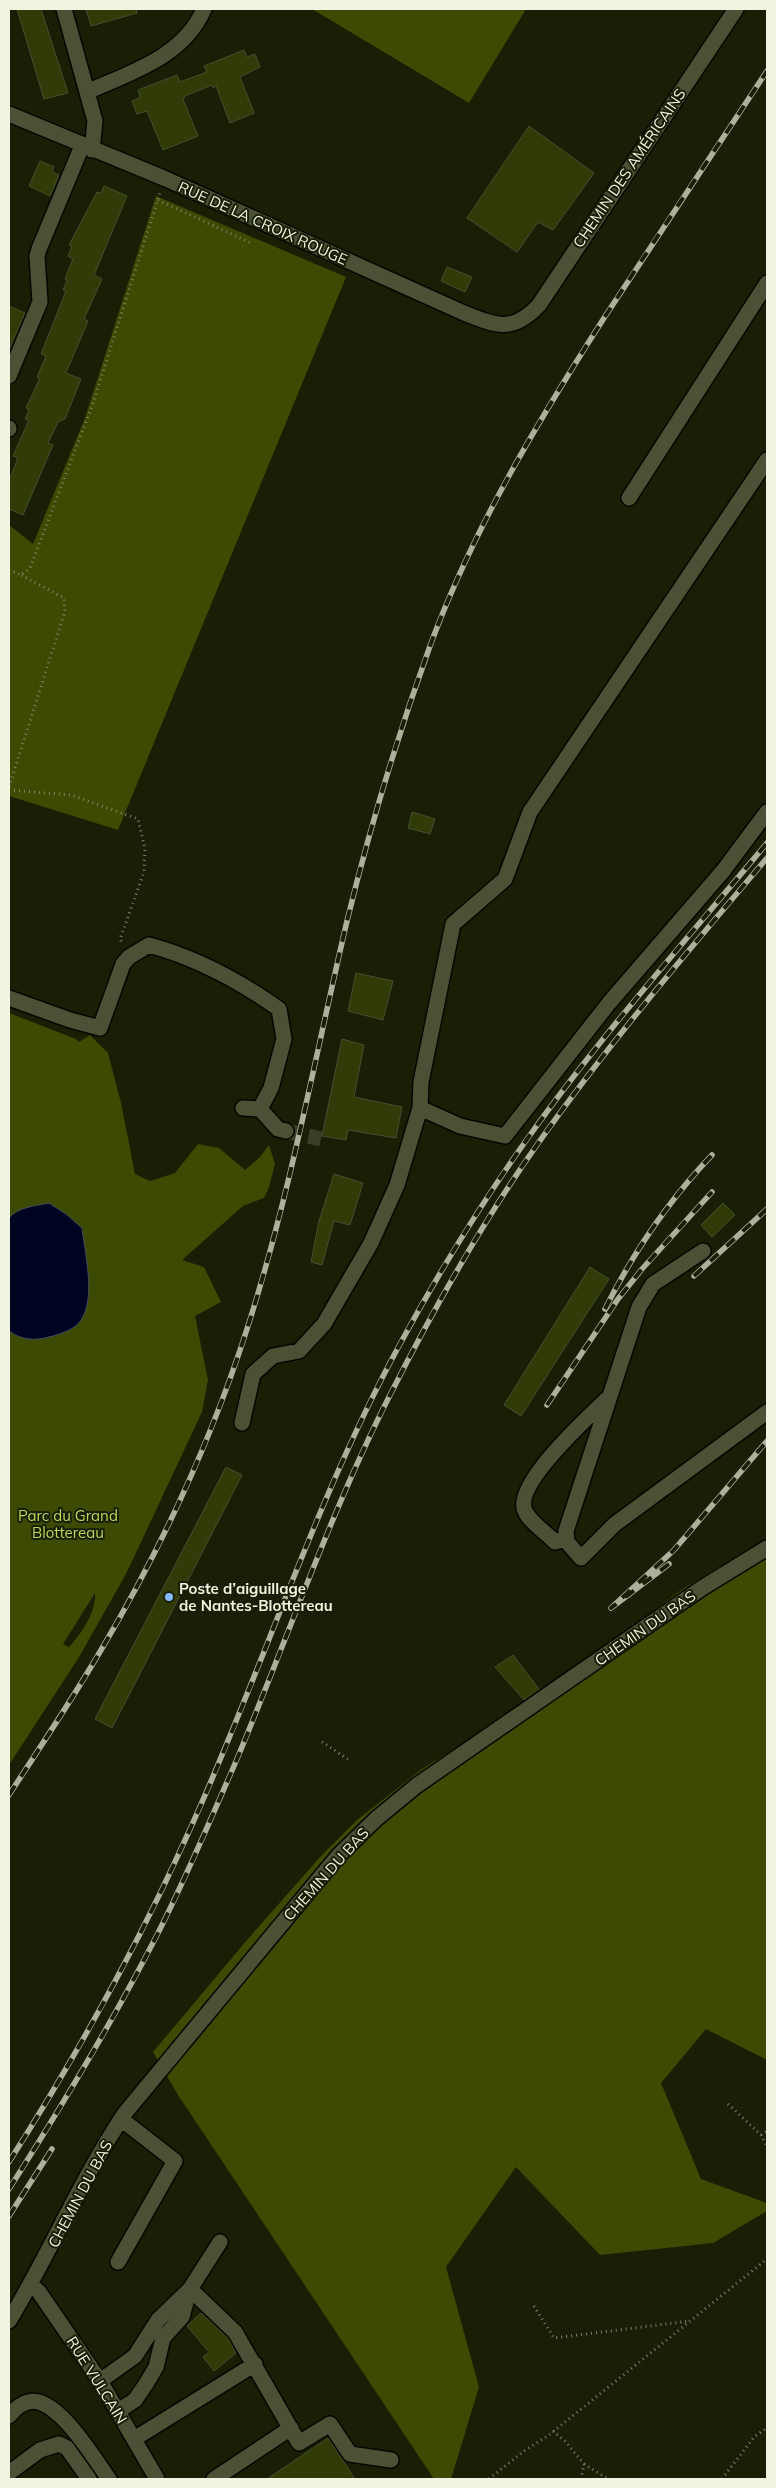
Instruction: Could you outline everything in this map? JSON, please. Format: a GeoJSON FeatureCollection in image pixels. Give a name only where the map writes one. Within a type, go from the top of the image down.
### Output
{"type":"FeatureCollection","features":[{"type":"Feature","properties":{"kind":"street"},"geometry":{"type":"LineString","coordinates":[[9,376],[40,302],[37,256],[39,249],[87,148],[96,121],[64,9]]}},
{"type":"Feature","properties":{"kind":"street"},"geometry":{"type":"LineString","coordinates":[[89,92],[170,52],[191,32],[204,9]]}},
{"type":"Feature","properties":{"kind":"street","name":"CHEMIN DES AMÉRICAINS"},"geometry":{"type":"LineString","coordinates":[[518,322],[539,305],[736,9]]}},
{"type":"Feature","properties":{"kind":"street","name":"RUE DE LA CROIX ROUGE"},"geometry":{"type":"LineString","coordinates":[[9,114],[87,148],[166,179],[464,313],[489,323],[503,325],[518,322]]}},
{"type":"Feature","properties":{"kind":"street"},"geometry":{"type":"LineString","coordinates":[[629,498],[767,283]]}},
{"type":"Feature","properties":{"kind":"street"},"geometry":{"type":"LineString","coordinates":[[242,1423],[253,1374],[273,1356],[299,1351],[324,1324],[370,1243],[397,1185],[420,1108],[421,1082],[453,924],[505,879],[530,812],[767,460]]}},
{"type":"Feature","properties":{"kind":"street"},"geometry":{"type":"LineString","coordinates":[[420,1108],[460,1126],[505,1136],[609,1003],[723,871],[767,812]]}},
{"type":"Feature","properties":{"kind":"street"},"geometry":{"type":"LineString","coordinates":[[9,998],[70,1020],[100,1028],[123,964],[129,957],[149,945],[185,955],[245,985],[279,1009],[284,1039],[271,1088],[260,1109]]}},
{"type":"Feature","properties":{"kind":"street"},"geometry":{"type":"LineString","coordinates":[[243,1108],[260,1109],[278,1129],[286,1131]]}},
{"type":"Feature","properties":{"kind":"street"},"geometry":{"type":"LineString","coordinates":[[703,1251],[653,1284],[644,1297],[566,1532],[566,1539],[581,1558],[615,1524],[767,1412]]}},
{"type":"Feature","properties":{"kind":"street"},"geometry":{"type":"LineString","coordinates":[[566,1539],[556,1542],[528,1516],[524,1507],[524,1496],[560,1444],[610,1396]]}},
{"type":"Feature","properties":{"kind":"street","name":"CHEMIN DU BAS"},"geometry":{"type":"LineString","coordinates":[[9,2321],[121,2119],[150,2080],[338,1856],[376,1819],[416,1786],[694,1594],[767,1548]]}},
{"type":"Feature","properties":{"kind":"street"},"geometry":{"type":"LineString","coordinates":[[118,2262],[175,2161],[121,2119]]}},
{"type":"Feature","properties":{"kind":"street"},"geometry":{"type":"LineString","coordinates":[[100,2381],[135,2356],[158,2320],[190,2289],[220,2242]]}},
{"type":"Feature","properties":{"kind":"street","name":"RUE VULCAIN"},"geometry":{"type":"LineString","coordinates":[[31,2284],[39,2292],[100,2381],[157,2479]]}},
{"type":"Feature","properties":{"kind":"street"},"geometry":{"type":"LineString","coordinates":[[190,2289],[235,2332],[299,2443],[330,2424],[350,2454],[391,2460]]}},
{"type":"Feature","properties":{"kind":"street"},"geometry":{"type":"LineString","coordinates":[[118,2411],[135,2400],[146,2384],[156,2367],[163,2338],[182,2317],[190,2289]]}},
{"type":"Feature","properties":{"kind":"street"},"geometry":{"type":"LineString","coordinates":[[134,2439],[255,2364]]}},
{"type":"Feature","properties":{"kind":"street"},"geometry":{"type":"LineString","coordinates":[[9,2416],[29,2402],[38,2402],[48,2407],[80,2438],[109,2479]]}},
{"type":"Feature","properties":{"kind":"street"},"geometry":{"type":"LineString","coordinates":[[214,2479],[291,2428]]}},
{"type":"Feature","properties":{"kind":"street"},"geometry":{"type":"LineString","coordinates":[[9,2473],[40,2450],[59,2444],[68,2448],[89,2479]]}},
{"type":"Feature","properties":{"kind":"path"},"geometry":{"type":"LineString","coordinates":[[21,575],[30,568],[92,406],[166,179]]}},
{"type":"Feature","properties":{"kind":"path"},"geometry":{"type":"LineString","coordinates":[[158,200],[253,244]]}},
{"type":"Feature","properties":{"kind":"path"},"geometry":{"type":"LineString","coordinates":[[9,570],[64,598],[66,611],[9,789],[71,795],[138,819],[145,849],[144,872],[120,939],[129,957]]}},
{"type":"Feature","properties":{"kind":"path"},"geometry":{"type":"LineString","coordinates":[[322,1742],[349,1760]]}},
{"type":"Feature","properties":{"kind":"path"},"geometry":{"type":"LineString","coordinates":[[728,2104],[761,2135],[767,2146]]}},
{"type":"Feature","properties":{"kind":"path"},"geometry":{"type":"LineString","coordinates":[[761,2135],[767,2131]]}},
{"type":"Feature","properties":{"kind":"path"},"geometry":{"type":"LineString","coordinates":[[489,2479],[553,2431],[767,2259]]}},
{"type":"Feature","properties":{"kind":"path"},"geometry":{"type":"LineString","coordinates":[[534,2306],[554,2338],[690,2320]]}},
{"type":"Feature","properties":{"kind":"path"},"geometry":{"type":"LineString","coordinates":[[722,2479],[754,2438],[767,2428]]}},
{"type":"Feature","properties":{"kind":"path"},"geometry":{"type":"LineString","coordinates":[[553,2431],[565,2441],[584,2464],[608,2479]]}},
{"type":"Feature","properties":{"kind":"path"},"geometry":{"type":"LineString","coordinates":[[581,2479],[584,2464]]}},
{"type":"Feature","properties":{"kind":"green space"},"geometry":{"type":"Polygon","coordinates":[[[312,9],[526,9],[469,103],[312,9]]]}},
{"type":"Feature","properties":{"kind":"green space"},"geometry":{"type":"Polygon","coordinates":[[[156,196],[346,277],[118,830],[9,796],[9,525],[33,544],[85,418],[156,196]]]}},
{"type":"Feature","properties":{"kind":"green space","name":"Parc du Grand Blottereau"},"geometry":{"type":"Polygon","coordinates":[[[9,1013],[76,1039],[79,1042],[90,1035],[108,1053],[121,1103],[135,1174],[150,1181],[175,1173],[198,1144],[219,1148],[245,1170],[260,1157],[269,1145],[275,1164],[264,1198],[243,1206],[182,1260],[204,1267],[221,1302],[195,1316],[208,1380],[202,1412],[126,1574],[79,1657],[9,1765],[9,1013]],[[95,1593],[63,1644],[69,1647],[79,1635],[91,1615],[95,1593]]]}},
{"type":"Feature","properties":{"kind":"green space"},"geometry":{"type":"Polygon","coordinates":[[[767,1538],[767,2060],[706,2029],[661,2083],[701,2179],[767,2203],[767,2211],[713,2243],[600,2255],[516,2167],[446,2267],[479,2387],[451,2479],[434,2479],[178,2095],[153,2052],[247,1940],[321,1856],[357,1820],[422,1769],[494,1724],[577,1667],[684,1588],[767,1538]]]}},
{"type":"Feature","properties":{"kind":"water"},"geometry":{"type":"Polygon","coordinates":[[[49,1203],[82,1228],[89,1279],[87,1305],[77,1325],[71,1329],[43,1338],[28,1339],[9,1331],[9,1218],[22,1209],[49,1203]]]}},
{"type":"Feature","properties":{"kind":"building"},"geometry":{"type":"Polygon","coordinates":[[[17,9],[41,9],[68,93],[44,99],[17,9]]]}},
{"type":"Feature","properties":{"kind":"building"},"geometry":{"type":"Polygon","coordinates":[[[86,9],[136,9],[137,13],[91,26],[86,9]]]}},
{"type":"Feature","properties":{"kind":"building"},"geometry":{"type":"Polygon","coordinates":[[[244,50],[247,57],[255,54],[260,67],[240,77],[254,113],[230,123],[216,86],[213,88],[212,85],[185,96],[183,99],[198,136],[163,150],[147,111],[137,114],[132,101],[140,98],[138,90],[177,75],[180,82],[207,72],[204,66],[244,50]]]}},
{"type":"Feature","properties":{"kind":"building"},"geometry":{"type":"Polygon","coordinates":[[[529,126],[594,173],[553,230],[538,222],[517,252],[467,218],[529,126]]]}},
{"type":"Feature","properties":{"kind":"building"},"geometry":{"type":"Polygon","coordinates":[[[40,161],[54,167],[52,172],[59,175],[50,196],[29,186],[40,161]]]}},
{"type":"Feature","properties":{"kind":"building"},"geometry":{"type":"Polygon","coordinates":[[[104,186],[127,196],[94,275],[102,279],[84,319],[88,321],[66,373],[81,379],[65,419],[58,422],[48,443],[53,445],[23,515],[9,509],[9,481],[18,458],[13,456],[29,420],[25,419],[29,410],[26,408],[40,378],[37,377],[46,356],[41,354],[66,291],[63,290],[67,280],[65,279],[73,259],[68,256],[72,246],[69,245],[97,192],[101,193],[104,186]]]}},
{"type":"Feature","properties":{"kind":"building"},"geometry":{"type":"Polygon","coordinates":[[[447,267],[472,277],[465,292],[441,281],[447,267]]]}},
{"type":"Feature","properties":{"kind":"building"},"geometry":{"type":"Polygon","coordinates":[[[9,306],[25,313],[9,350],[9,306]]]}},
{"type":"Feature","properties":{"kind":"building"},"geometry":{"type":"Polygon","coordinates":[[[412,812],[435,819],[430,834],[408,828],[412,812]]]}},
{"type":"Feature","properties":{"kind":"building"},"geometry":{"type":"Polygon","coordinates":[[[356,973],[393,981],[383,1020],[348,1011],[356,973]]]}},
{"type":"Feature","properties":{"kind":"building"},"geometry":{"type":"Polygon","coordinates":[[[342,1039],[364,1045],[354,1097],[402,1107],[396,1138],[348,1130],[346,1140],[322,1136],[342,1039]]]}},
{"type":"Feature","properties":{"kind":"building"},"geometry":{"type":"Polygon","coordinates":[[[334,1174],[363,1183],[350,1225],[334,1221],[322,1265],[311,1262],[319,1221],[334,1174]]]}},
{"type":"Feature","properties":{"kind":"building"},"geometry":{"type":"Polygon","coordinates":[[[723,1203],[735,1215],[712,1237],[701,1225],[723,1203]]]}},
{"type":"Feature","properties":{"kind":"building"},"geometry":{"type":"Polygon","coordinates":[[[590,1267],[609,1279],[521,1416],[504,1405],[590,1267]]]}},
{"type":"Feature","properties":{"kind":"building","name":"Poste d’aiguillage de Nantes-Blottereau"},"geometry":{"type":"Polygon","coordinates":[[[226,1467],[242,1475],[112,1728],[95,1719],[226,1467]]]}},
{"type":"Feature","properties":{"kind":"building"},"geometry":{"type":"Polygon","coordinates":[[[513,1655],[539,1689],[524,1700],[495,1667],[513,1655]]]}},
{"type":"Feature","properties":{"kind":"building"},"geometry":{"type":"Polygon","coordinates":[[[201,2313],[228,2338],[236,2353],[214,2371],[203,2357],[209,2352],[187,2326],[201,2313]]]}},
{"type":"Feature","properties":{"kind":"building"},"geometry":{"type":"Polygon","coordinates":[[[328,2438],[355,2479],[267,2479],[328,2438]]]}},
{"type":"Feature","properties":{"kind":"tunnel"},"geometry":{"type":"LineString","coordinates":[[286,1131],[321,1139]]}},
{"type":"Feature","properties":{"kind":"railway"},"geometry":{"type":"LineString","coordinates":[[9,1795],[90,1669],[144,1573],[183,1494],[233,1371],[262,1279],[289,1177],[347,921],[365,851],[406,714],[447,603],[486,518],[555,397],[604,318],[767,71]]}},
{"type":"Feature","properties":{"kind":"railway"},"geometry":{"type":"LineString","coordinates":[[9,2162],[81,2044],[146,1922],[213,1776],[341,1465],[369,1404],[430,1290],[495,1186],[558,1097],[646,987],[767,843]]}},
{"type":"Feature","properties":{"kind":"railway"},"geometry":{"type":"LineString","coordinates":[[9,2189],[104,2032],[140,1968],[167,1914],[234,1766],[347,1486],[390,1395],[442,1298],[498,1203],[566,1105],[650,997],[767,858]]}},
{"type":"Feature","properties":{"kind":"railway"},"geometry":{"type":"LineString","coordinates":[[605,1309],[627,1268],[653,1228],[681,1190],[712,1155]]}},
{"type":"Feature","properties":{"kind":"railway"},"geometry":{"type":"LineString","coordinates":[[547,1405],[618,1299],[642,1269],[712,1192]]}},
{"type":"Feature","properties":{"kind":"railway"},"geometry":{"type":"LineString","coordinates":[[694,1276],[767,1209]]}},
{"type":"Feature","properties":{"kind":"railway"},"geometry":{"type":"LineString","coordinates":[[669,1564],[611,1608],[674,1550],[767,1441]]}},
{"type":"Feature","properties":{"kind":"railway"},"geometry":{"type":"LineString","coordinates":[[9,2216],[52,2149]]}},
{"type":"Feature","properties":{"kind":"place","name":"Poste d’aiguillage de Nantes-Blottereau"},"geometry":{"type":"Point","coordinates":[169,1597]}}]}
